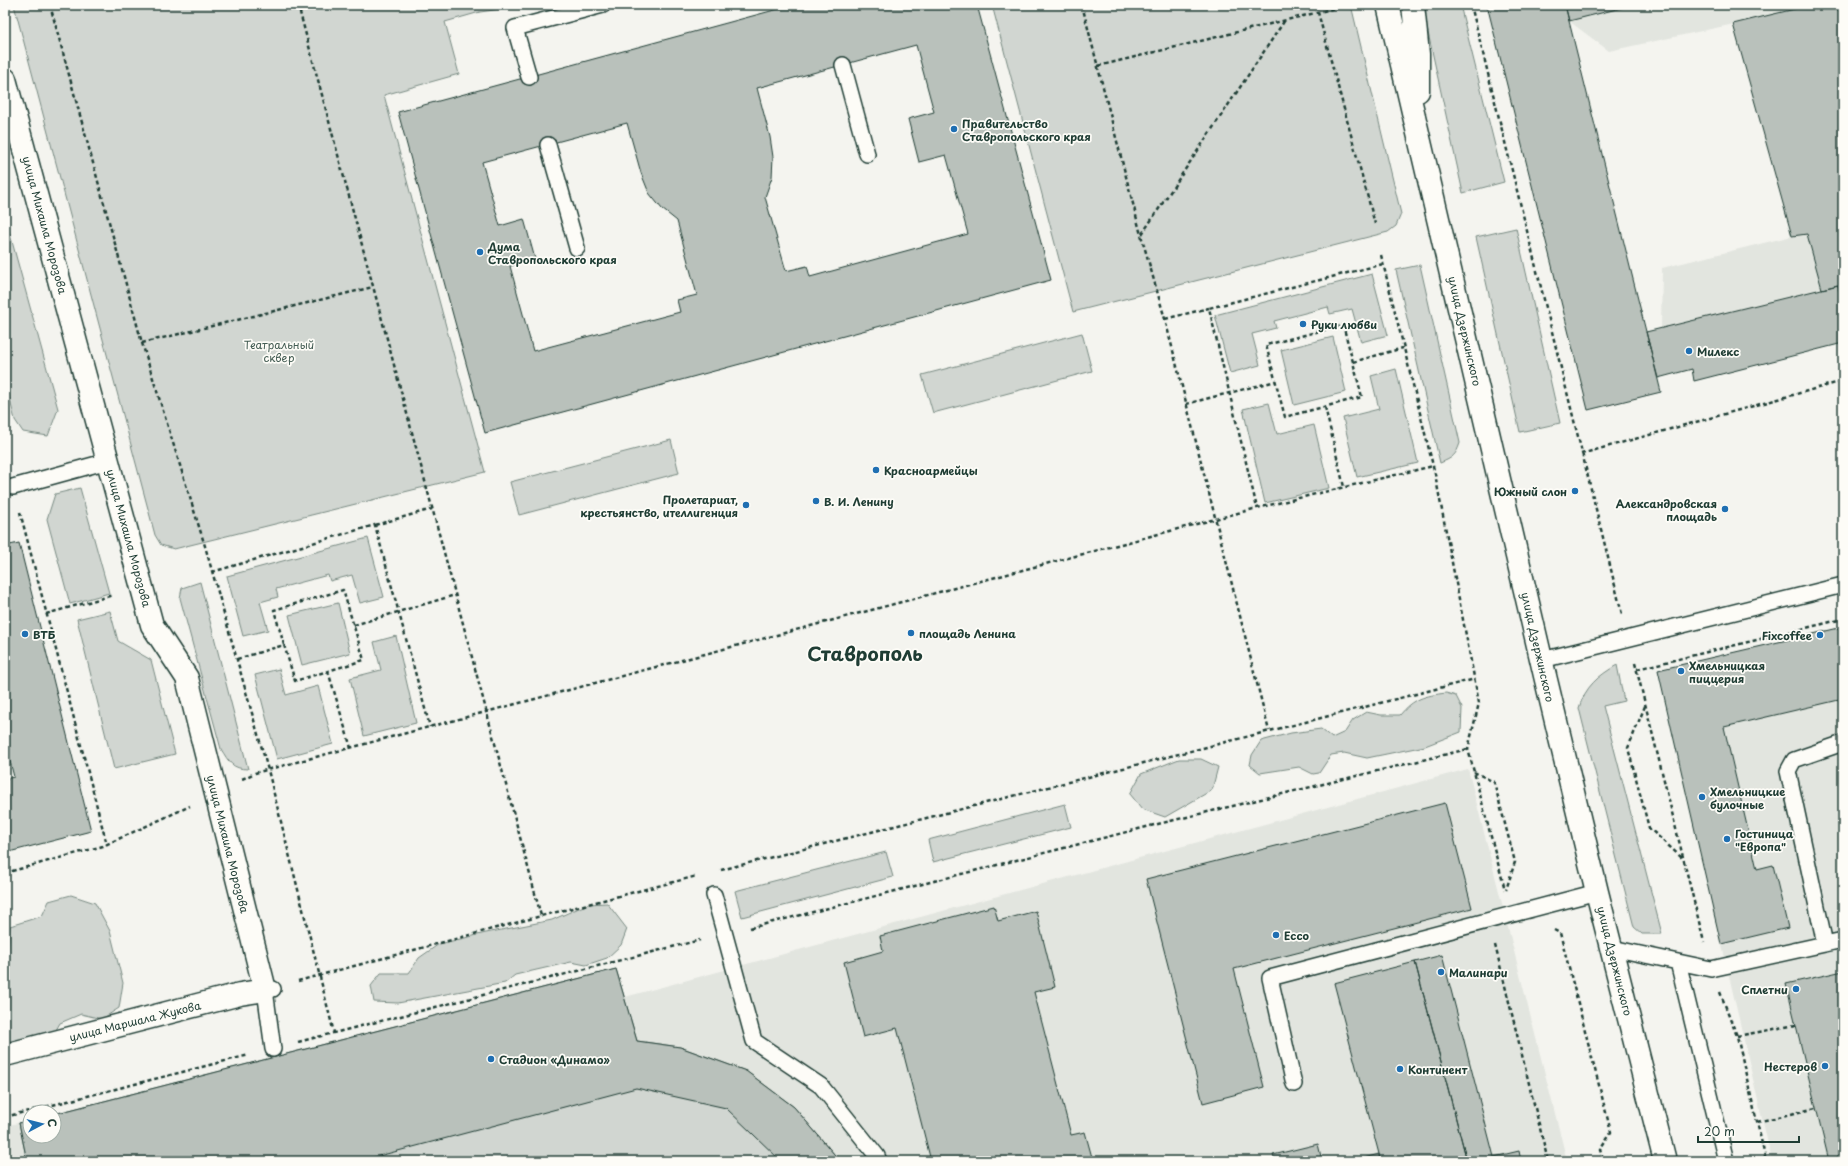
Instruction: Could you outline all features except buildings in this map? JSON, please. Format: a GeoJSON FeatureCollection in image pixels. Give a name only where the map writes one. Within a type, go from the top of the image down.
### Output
{"type":"FeatureCollection","features":[{"type":"Feature","properties":{"kind":"main road","name":"улица Дзержинского"},"geometry":{"type":"LineString","coordinates":[[1388,5],[1419,130],[1597,892],[1665,1161]]}},
{"type":"Feature","properties":{"kind":"main road","name":"улица Дзержинского"},"geometry":{"type":"LineString","coordinates":[[1413,5],[1418,54],[1419,130]]}},
{"type":"Feature","properties":{"kind":"main road","name":"улица Михаила Морозова"},"geometry":{"type":"LineString","coordinates":[[5,79],[152,625],[187,678],[216,794],[269,990]]}},
{"type":"Feature","properties":{"kind":"main road","name":"улица Маршала Жукова"},"geometry":{"type":"LineString","coordinates":[[5,1055],[240,994],[269,990]]}},
{"type":"Feature","properties":{"kind":"lane"},"geometry":{"type":"LineString","coordinates":[[528,77],[515,28],[548,12],[603,5]]}},
{"type":"Feature","properties":{"kind":"lane"},"geometry":{"type":"LineString","coordinates":[[843,65],[867,154]]}},
{"type":"Feature","properties":{"kind":"lane"},"geometry":{"type":"LineString","coordinates":[[548,145],[577,248]]}},
{"type":"Feature","properties":{"kind":"lane"},"geometry":{"type":"LineString","coordinates":[[13,487],[108,461]]}},
{"type":"Feature","properties":{"kind":"lane"},"geometry":{"type":"LineString","coordinates":[[1542,660],[1629,640],[1843,585]]}},
{"type":"Feature","properties":{"kind":"lane"},"geometry":{"type":"LineString","coordinates":[[1825,944],[1788,772],[1794,760],[1843,743]]}},
{"type":"Feature","properties":{"kind":"lane"},"geometry":{"type":"LineString","coordinates":[[1294,1084],[1270,978],[1597,892]]}},
{"type":"Feature","properties":{"kind":"lane"},"geometry":{"type":"LineString","coordinates":[[714,895],[754,1041],[821,1086],[877,1156],[879,1161]]}},
{"type":"Feature","properties":{"kind":"lane"},"geometry":{"type":"LineString","coordinates":[[1612,948],[1711,969],[1843,940]]}},
{"type":"Feature","properties":{"kind":"lane"},"geometry":{"type":"LineString","coordinates":[[1678,962],[1726,1161]]}},
{"type":"Feature","properties":{"kind":"lane"},"geometry":{"type":"LineString","coordinates":[[269,990],[273,1048]]}},
{"type":"Feature","properties":{"kind":"path"},"geometry":{"type":"LineString","coordinates":[[50,5],[142,343],[212,572],[268,770],[334,1034]]}},
{"type":"Feature","properties":{"kind":"path"},"geometry":{"type":"LineString","coordinates":[[298,5],[541,916]]}},
{"type":"Feature","properties":{"kind":"path"},"geometry":{"type":"LineString","coordinates":[[1082,5],[1141,235],[1165,319],[1269,731]]}},
{"type":"Feature","properties":{"kind":"path"},"geometry":{"type":"LineString","coordinates":[[1316,5],[1375,224]]}},
{"type":"Feature","properties":{"kind":"path"},"geometry":{"type":"LineString","coordinates":[[1098,66],[1348,5]]}},
{"type":"Feature","properties":{"kind":"path"},"geometry":{"type":"LineString","coordinates":[[1471,5],[1581,454],[1646,705],[1711,969],[1737,1036],[1766,1161]]}},
{"type":"Feature","properties":{"kind":"path"},"geometry":{"type":"LineString","coordinates":[[1141,235],[1285,20]]}},
{"type":"Feature","properties":{"kind":"path"},"geometry":{"type":"LineString","coordinates":[[1381,255],[1433,466],[1475,679],[1479,703],[1468,749],[1512,915],[1560,933],[1610,1132],[1600,1148],[1604,1161]]}},
{"type":"Feature","properties":{"kind":"path"},"geometry":{"type":"LineString","coordinates":[[1165,319],[1383,264]]}},
{"type":"Feature","properties":{"kind":"path"},"geometry":{"type":"LineString","coordinates":[[142,343],[372,287]]}},
{"type":"Feature","properties":{"kind":"path"},"geometry":{"type":"LineString","coordinates":[[1209,308],[1257,508]]}},
{"type":"Feature","properties":{"kind":"path"},"geometry":{"type":"LineString","coordinates":[[1343,325],[1362,398],[1285,417],[1276,381],[1266,345],[1343,325]]}},
{"type":"Feature","properties":{"kind":"path"},"geometry":{"type":"LineString","coordinates":[[1353,362],[1403,348]]}},
{"type":"Feature","properties":{"kind":"path"},"geometry":{"type":"LineString","coordinates":[[1186,404],[1276,381]]}},
{"type":"Feature","properties":{"kind":"path"},"geometry":{"type":"LineString","coordinates":[[1581,454],[1843,381]]}},
{"type":"Feature","properties":{"kind":"path"},"geometry":{"type":"LineString","coordinates":[[1326,407],[1344,487]]}},
{"type":"Feature","properties":{"kind":"path"},"geometry":{"type":"LineString","coordinates":[[5,456],[106,845]]}},
{"type":"Feature","properties":{"kind":"path"},"geometry":{"type":"LineString","coordinates":[[5,873],[106,845],[216,794],[246,777],[268,770],[1257,508],[1433,466]]}},
{"type":"Feature","properties":{"kind":"path"},"geometry":{"type":"LineString","coordinates":[[212,572],[432,509]]}},
{"type":"Feature","properties":{"kind":"path"},"geometry":{"type":"LineString","coordinates":[[374,525],[430,727]]}},
{"type":"Feature","properties":{"kind":"path"},"geometry":{"type":"LineString","coordinates":[[46,614],[142,587]]}},
{"type":"Feature","properties":{"kind":"path"},"geometry":{"type":"LineString","coordinates":[[343,590],[354,625],[364,660],[295,681],[274,610],[343,590]]}},
{"type":"Feature","properties":{"kind":"path"},"geometry":{"type":"LineString","coordinates":[[354,625],[455,595]]}},
{"type":"Feature","properties":{"kind":"path"},"geometry":{"type":"LineString","coordinates":[[1636,669],[1843,619]]}},
{"type":"Feature","properties":{"kind":"path"},"geometry":{"type":"LineString","coordinates":[[236,659],[284,645]]}},
{"type":"Feature","properties":{"kind":"path"},"geometry":{"type":"LineString","coordinates":[[328,671],[351,748]]}},
{"type":"Feature","properties":{"kind":"path"},"geometry":{"type":"LineString","coordinates":[[715,872],[1475,679]]}},
{"type":"Feature","properties":{"kind":"path"},"geometry":{"type":"LineString","coordinates":[[1646,705],[1628,748],[1649,828],[1683,859]]}},
{"type":"Feature","properties":{"kind":"path"},"geometry":{"type":"LineString","coordinates":[[5,1117],[1146,827],[1468,749]]}},
{"type":"Feature","properties":{"kind":"path"},"geometry":{"type":"LineString","coordinates":[[1474,772],[1494,782],[1501,808],[1515,862],[1505,891]]}},
{"type":"Feature","properties":{"kind":"path"},"geometry":{"type":"LineString","coordinates":[[269,990],[318,974],[699,876]]}},
{"type":"Feature","properties":{"kind":"path"},"geometry":{"type":"LineString","coordinates":[[1489,921],[1548,1161]]}},
{"type":"Feature","properties":{"kind":"path"},"geometry":{"type":"LineString","coordinates":[[1737,1036],[1796,1025]]}},
{"type":"Feature","properties":{"kind":"path"},"geometry":{"type":"LineString","coordinates":[[1758,1122],[1816,1108]]}},
{"type":"Feature","properties":{"kind":"shaded area"},"geometry":{"type":"Polygon","coordinates":[[[1565,5],[1843,5],[1843,343],[1694,381],[1692,370],[1674,374],[1661,329],[1662,268],[1792,236],[1734,24],[1609,51],[1569,21],[1565,5]]]}},
{"type":"Feature","properties":{"kind":"shaded area"},"geometry":{"type":"Polygon","coordinates":[[[1843,627],[1843,1161],[1772,1161],[1658,670],[1843,627]]]}},
{"type":"Feature","properties":{"kind":"shaded area"},"geometry":{"type":"Polygon","coordinates":[[[1468,769],[1567,1161],[5,1161],[5,1126],[22,1122],[22,1144],[62,1144],[62,1112],[616,969],[625,997],[1468,769]]]}},
{"type":"Feature","properties":{"kind":"green space","name":"Театральный сквер"},"geometry":{"type":"Polygon","coordinates":[[[14,5],[529,5],[480,12],[445,22],[459,74],[384,95],[485,472],[174,549],[161,545],[155,535],[14,5]]]}},
{"type":"Feature","properties":{"kind":"green space"},"geometry":{"type":"Polygon","coordinates":[[[992,5],[1351,5],[1401,214],[1396,226],[1388,232],[1073,312],[992,5]]]}},
{"type":"Feature","properties":{"kind":"green space"},"geometry":{"type":"Polygon","coordinates":[[[1422,5],[1460,5],[1504,182],[1463,193],[1422,5]]]}},
{"type":"Feature","properties":{"kind":"green space"},"geometry":{"type":"Polygon","coordinates":[[[5,216],[58,409],[48,436],[23,432],[15,420],[5,380],[5,216]]]}},
{"type":"Feature","properties":{"kind":"green space"},"geometry":{"type":"Polygon","coordinates":[[[1516,228],[1560,423],[1520,432],[1476,237],[1516,228]]]}},
{"type":"Feature","properties":{"kind":"green space"},"geometry":{"type":"Polygon","coordinates":[[[1420,265],[1460,443],[1453,456],[1440,463],[1396,270],[1420,265]]]}},
{"type":"Feature","properties":{"kind":"green space"},"geometry":{"type":"Polygon","coordinates":[[[1372,274],[1388,335],[1361,342],[1352,309],[1330,314],[1328,307],[1274,321],[1276,328],[1252,334],[1260,365],[1230,373],[1215,315],[1372,274]]]}},
{"type":"Feature","properties":{"kind":"green space"},"geometry":{"type":"Polygon","coordinates":[[[1082,333],[1092,371],[933,413],[922,375],[1082,333]]]}},
{"type":"Feature","properties":{"kind":"green space"},"geometry":{"type":"Polygon","coordinates":[[[1333,337],[1346,392],[1294,405],[1281,350],[1333,337]]]}},
{"type":"Feature","properties":{"kind":"green space"},"geometry":{"type":"Polygon","coordinates":[[[1396,369],[1418,463],[1357,477],[1343,418],[1379,409],[1371,376],[1396,369]]]}},
{"type":"Feature","properties":{"kind":"green space"},"geometry":{"type":"Polygon","coordinates":[[[1269,403],[1277,434],[1314,425],[1329,488],[1265,503],[1243,409],[1269,403]]]}},
{"type":"Feature","properties":{"kind":"green space"},"geometry":{"type":"Polygon","coordinates":[[[671,440],[679,473],[519,515],[510,482],[671,440]]]}},
{"type":"Feature","properties":{"kind":"green space"},"geometry":{"type":"Polygon","coordinates":[[[80,488],[109,593],[70,604],[47,519],[55,494],[80,488]]]}},
{"type":"Feature","properties":{"kind":"green space"},"geometry":{"type":"Polygon","coordinates":[[[368,538],[384,597],[360,603],[352,575],[330,581],[328,575],[276,589],[278,597],[260,602],[268,630],[243,636],[227,576],[368,538]]]}},
{"type":"Feature","properties":{"kind":"green space"},"geometry":{"type":"Polygon","coordinates":[[[200,582],[248,769],[238,768],[232,764],[226,758],[221,749],[180,598],[182,588],[200,582]]]}},
{"type":"Feature","properties":{"kind":"green space"},"geometry":{"type":"Polygon","coordinates":[[[338,603],[350,653],[302,665],[289,615],[338,603]]]}},
{"type":"Feature","properties":{"kind":"green space"},"geometry":{"type":"Polygon","coordinates":[[[110,611],[118,641],[151,660],[175,754],[114,769],[77,619],[110,611]]]}},
{"type":"Feature","properties":{"kind":"green space"},"geometry":{"type":"Polygon","coordinates":[[[396,636],[416,723],[364,736],[350,678],[381,670],[374,642],[396,636]]]}},
{"type":"Feature","properties":{"kind":"green space"},"geometry":{"type":"Polygon","coordinates":[[[1617,665],[1624,701],[1603,706],[1662,934],[1642,934],[1634,927],[1579,708],[1585,694],[1593,683],[1604,673],[1617,665]]]}},
{"type":"Feature","properties":{"kind":"green space"},"geometry":{"type":"Polygon","coordinates":[[[279,669],[286,695],[318,686],[333,744],[277,759],[255,675],[279,669]]]}},
{"type":"Feature","properties":{"kind":"green space"},"geometry":{"type":"Polygon","coordinates":[[[1446,693],[1456,696],[1462,708],[1461,732],[1425,746],[1367,758],[1344,753],[1331,755],[1319,773],[1313,774],[1299,767],[1260,773],[1250,765],[1252,755],[1261,741],[1291,733],[1321,729],[1332,738],[1345,732],[1353,720],[1366,712],[1381,715],[1400,715],[1415,701],[1432,695],[1446,693]]]}},
{"type":"Feature","properties":{"kind":"green space"},"geometry":{"type":"Polygon","coordinates":[[[1179,759],[1201,759],[1218,767],[1212,790],[1165,817],[1142,809],[1130,794],[1141,774],[1179,759]]]}},
{"type":"Feature","properties":{"kind":"green space"},"geometry":{"type":"Polygon","coordinates":[[[1065,804],[1071,827],[933,862],[928,840],[1065,804]]]}},
{"type":"Feature","properties":{"kind":"green space"},"geometry":{"type":"Polygon","coordinates":[[[886,852],[893,877],[742,917],[735,891],[886,852]]]}},
{"type":"Feature","properties":{"kind":"green space"},"geometry":{"type":"Polygon","coordinates":[[[71,895],[95,903],[110,931],[123,983],[119,1008],[102,1019],[81,1014],[60,1023],[52,1037],[8,1046],[5,1001],[10,926],[42,916],[49,901],[71,895]]]}},
{"type":"Feature","properties":{"kind":"green space"},"geometry":{"type":"Polygon","coordinates":[[[607,903],[627,929],[621,945],[607,958],[586,965],[571,962],[515,975],[505,983],[398,1003],[374,1002],[371,986],[381,973],[409,973],[419,958],[439,944],[552,920],[588,904],[607,903]]]}},
{"type":"Feature","properties":{"kind":"green space","name":"Стадион «Динамо»"},"geometry":{"type":"Polygon","coordinates":[[[616,969],[637,1041],[680,1047],[746,1071],[794,1107],[840,1161],[27,1161],[23,1144],[62,1144],[62,1112],[616,969]]]}},
{"type":"Feature","properties":{"kind":"green space","name":"Стадион «Динамо»"},"geometry":{"type":"Polygon","coordinates":[[[22,1122],[22,1137],[19,1123],[22,1122]]]}},
{"type":"Feature","properties":{"kind":"place","name":"Правительство Ставропольского края"},"geometry":{"type":"Point","coordinates":[954,129]}},
{"type":"Feature","properties":{"kind":"place","name":"Дума Ставропольского края"},"geometry":{"type":"Point","coordinates":[480,252]}},
{"type":"Feature","properties":{"kind":"place","name":"Руки любви"},"geometry":{"type":"Point","coordinates":[1303,324]}},
{"type":"Feature","properties":{"kind":"place","name":"Милекс"},"geometry":{"type":"Point","coordinates":[1689,351]}},
{"type":"Feature","properties":{"kind":"place","name":"Красноармейцы"},"geometry":{"type":"Point","coordinates":[876,470]}},
{"type":"Feature","properties":{"kind":"place","name":"Южный слон"},"geometry":{"type":"Point","coordinates":[1575,491]}},
{"type":"Feature","properties":{"kind":"place","name":"В. И. Ленину"},"geometry":{"type":"Point","coordinates":[816,501]}},
{"type":"Feature","properties":{"kind":"place","name":"Пролетариат, крестьянство, ителлигенция"},"geometry":{"type":"Point","coordinates":[746,505]}},
{"type":"Feature","properties":{"kind":"place","name":"Александровская площадь"},"geometry":{"type":"Point","coordinates":[1725,509]}},
{"type":"Feature","properties":{"kind":"place","name":"площадь Ленина"},"geometry":{"type":"Point","coordinates":[911,633]}},
{"type":"Feature","properties":{"kind":"place","name":"ВТБ"},"geometry":{"type":"Point","coordinates":[25,634]}},
{"type":"Feature","properties":{"kind":"place","name":"Fixcoffee"},"geometry":{"type":"Point","coordinates":[1820,635]}},
{"type":"Feature","properties":{"kind":"place","name":"Хмельницкая пиццерия"},"geometry":{"type":"Point","coordinates":[1681,671]}},
{"type":"Feature","properties":{"kind":"place","name":"Хмельницкие булочные"},"geometry":{"type":"Point","coordinates":[1702,797]}},
{"type":"Feature","properties":{"kind":"place","name":"Гостиница \"Европа\""},"geometry":{"type":"Point","coordinates":[1727,839]}},
{"type":"Feature","properties":{"kind":"place","name":"Ecco"},"geometry":{"type":"Point","coordinates":[1276,935]}},
{"type":"Feature","properties":{"kind":"place","name":"Малинари"},"geometry":{"type":"Point","coordinates":[1441,972]}},
{"type":"Feature","properties":{"kind":"place","name":"Сплетни"},"geometry":{"type":"Point","coordinates":[1796,989]}},
{"type":"Feature","properties":{"kind":"place","name":"Стадион «Динамо»"},"geometry":{"type":"Point","coordinates":[491,1059]}},
{"type":"Feature","properties":{"kind":"place","name":"Нестеров"},"geometry":{"type":"Point","coordinates":[1825,1066]}},
{"type":"Feature","properties":{"kind":"place","name":"Континент"},"geometry":{"type":"Point","coordinates":[1400,1069]}},
{"type":"Feature","properties":{"kind":"district","name":"Ставрополь"},"geometry":{"type":"Point","coordinates":[865,653]}}]}
